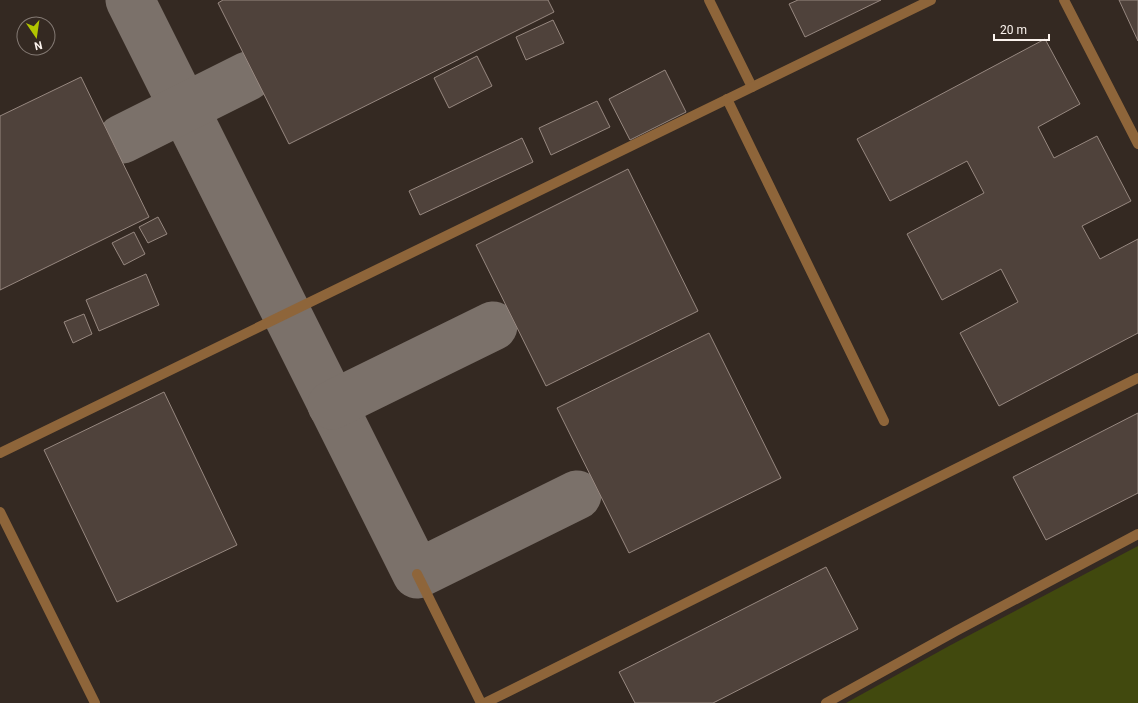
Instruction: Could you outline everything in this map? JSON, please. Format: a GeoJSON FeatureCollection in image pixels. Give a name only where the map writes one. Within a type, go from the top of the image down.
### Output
{"type":"FeatureCollection","features":[{"type":"Feature","properties":{"kind":"lane"},"geometry":{"type":"LineString","coordinates":[[709,0],[752,87]]}},
{"type":"Feature","properties":{"kind":"lane"},"geometry":{"type":"LineString","coordinates":[[0,453],[931,0]]}},
{"type":"Feature","properties":{"kind":"lane"},"geometry":{"type":"LineString","coordinates":[[1064,0],[1138,144]]}},
{"type":"Feature","properties":{"kind":"lane"},"geometry":{"type":"LineString","coordinates":[[727,100],[884,421]]}},
{"type":"Feature","properties":{"kind":"lane"},"geometry":{"type":"LineString","coordinates":[[484,703],[1138,378]]}},
{"type":"Feature","properties":{"kind":"lane"},"geometry":{"type":"LineString","coordinates":[[0,512],[95,703]]}},
{"type":"Feature","properties":{"kind":"lane"},"geometry":{"type":"LineString","coordinates":[[826,703],[956,631],[1138,534]]}},
{"type":"Feature","properties":{"kind":"lane"},"geometry":{"type":"LineString","coordinates":[[417,574],[481,703]]}},
{"type":"Feature","properties":{"kind":"green space"},"geometry":{"type":"Polygon","coordinates":[[[1138,546],[1138,703],[846,703],[949,646],[1138,546]]]}},
{"type":"Feature","properties":{"kind":"building"},"geometry":{"type":"Polygon","coordinates":[[[223,0],[548,0],[554,12],[289,144],[218,3],[223,0]]]}},
{"type":"Feature","properties":{"kind":"building"},"geometry":{"type":"Polygon","coordinates":[[[798,0],[881,0],[805,37],[789,4],[798,0]]]}},
{"type":"Feature","properties":{"kind":"building"},"geometry":{"type":"Polygon","coordinates":[[[1119,0],[1138,0],[1138,41],[1119,0]]]}},
{"type":"Feature","properties":{"kind":"building"},"geometry":{"type":"Polygon","coordinates":[[[553,20],[564,43],[526,60],[516,37],[553,20]]]}},
{"type":"Feature","properties":{"kind":"building"},"geometry":{"type":"Polygon","coordinates":[[[1045,39],[1080,104],[1038,127],[1054,158],[1097,136],[1131,201],[1082,226],[1100,259],[1138,239],[1138,333],[999,406],[960,333],[1018,302],[1001,269],[942,300],[907,234],[984,193],[967,161],[890,201],[857,139],[1045,39]]]}},
{"type":"Feature","properties":{"kind":"building"},"geometry":{"type":"Polygon","coordinates":[[[477,56],[492,86],[449,108],[434,78],[477,56]]]}},
{"type":"Feature","properties":{"kind":"building"},"geometry":{"type":"Polygon","coordinates":[[[665,70],[686,112],[630,140],[609,99],[665,70]]]}},
{"type":"Feature","properties":{"kind":"building"},"geometry":{"type":"Polygon","coordinates":[[[81,77],[149,217],[0,290],[0,116],[81,77]]]}},
{"type":"Feature","properties":{"kind":"building"},"geometry":{"type":"Polygon","coordinates":[[[597,101],[610,127],[551,155],[539,128],[597,101]]]}},
{"type":"Feature","properties":{"kind":"building"},"geometry":{"type":"Polygon","coordinates":[[[522,138],[533,162],[420,215],[409,191],[522,138]]]}},
{"type":"Feature","properties":{"kind":"building"},"geometry":{"type":"Polygon","coordinates":[[[628,169],[698,311],[546,386],[476,245],[628,169]]]}},
{"type":"Feature","properties":{"kind":"building"},"geometry":{"type":"Polygon","coordinates":[[[158,217],[167,234],[148,243],[139,227],[158,217]]]}},
{"type":"Feature","properties":{"kind":"building"},"geometry":{"type":"Polygon","coordinates":[[[134,232],[145,254],[124,265],[112,243],[134,232]]]}},
{"type":"Feature","properties":{"kind":"building"},"geometry":{"type":"Polygon","coordinates":[[[146,274],[159,305],[99,331],[86,300],[146,274]]]}},
{"type":"Feature","properties":{"kind":"building"},"geometry":{"type":"Polygon","coordinates":[[[84,314],[92,334],[73,343],[64,322],[84,314]]]}},
{"type":"Feature","properties":{"kind":"building"},"geometry":{"type":"Polygon","coordinates":[[[709,333],[781,478],[629,553],[557,408],[709,333]]]}},
{"type":"Feature","properties":{"kind":"building"},"geometry":{"type":"Polygon","coordinates":[[[164,392],[237,545],[117,602],[44,450],[164,392]]]}},
{"type":"Feature","properties":{"kind":"building"},"geometry":{"type":"Polygon","coordinates":[[[1138,413],[1138,493],[1046,540],[1013,477],[1138,413]]]}},
{"type":"Feature","properties":{"kind":"building"},"geometry":{"type":"Polygon","coordinates":[[[826,567],[858,629],[713,703],[635,703],[619,672],[826,567]]]}},
{"type":"Feature","properties":{"kind":"taxiway"},"geometry":{"type":"LineString","coordinates":[[130,0],[417,574],[577,495]]}},
{"type":"Feature","properties":{"kind":"taxiway"},"geometry":{"type":"LineString","coordinates":[[122,139],[248,76]]}},
{"type":"Feature","properties":{"kind":"taxiway"},"geometry":{"type":"LineString","coordinates":[[332,405],[493,326]]}}]}
